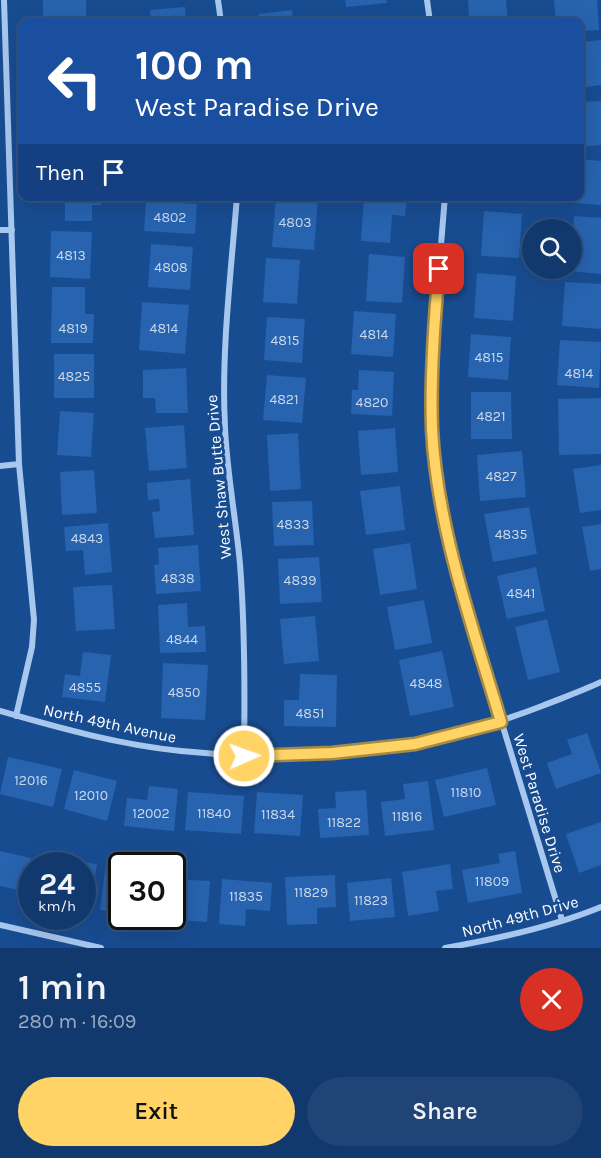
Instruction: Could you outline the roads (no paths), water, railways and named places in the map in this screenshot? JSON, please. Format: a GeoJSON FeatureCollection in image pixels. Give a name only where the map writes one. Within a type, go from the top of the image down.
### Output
{"type":"FeatureCollection","features":[{"type":"Feature","properties":{"kind":"street"},"geometry":{"type":"LineString","coordinates":[[4,0],[19,464],[34,620],[32,647],[16,716]]}},
{"type":"Feature","properties":{"kind":"street"},"geometry":{"type":"LineString","coordinates":[[218,0],[220,18]]}},
{"type":"Feature","properties":{"kind":"street"},"geometry":{"type":"LineString","coordinates":[[427,0],[429,18]]}},
{"type":"Feature","properties":{"kind":"street","name":"West Shaw Butte Drive"},"geometry":{"type":"LineString","coordinates":[[237,201],[228,289],[224,372],[226,439],[240,561],[245,630],[244,756]]}},
{"type":"Feature","properties":{"kind":"street","name":"West Paradise Drive"},"geometry":{"type":"LineString","coordinates":[[445,201],[431,366],[432,430],[436,467],[445,520],[463,596],[562,920]]}},
{"type":"Feature","properties":{"kind":"street"},"geometry":{"type":"LineString","coordinates":[[0,230],[12,230]]}},
{"type":"Feature","properties":{"kind":"street"},"geometry":{"type":"LineString","coordinates":[[0,466],[19,464]]}},
{"type":"Feature","properties":{"kind":"street","name":"North 49th Avenue"},"geometry":{"type":"LineString","coordinates":[[0,711],[108,739],[181,751],[244,756],[332,753],[415,744],[501,722],[601,682]]}},
{"type":"Feature","properties":{"kind":"street","name":"North 49th Drive"},"geometry":{"type":"LineString","coordinates":[[445,948],[480,942],[601,907]]}},
{"type":"Feature","properties":{"kind":"street"},"geometry":{"type":"LineString","coordinates":[[0,925],[101,948]]}}]}
